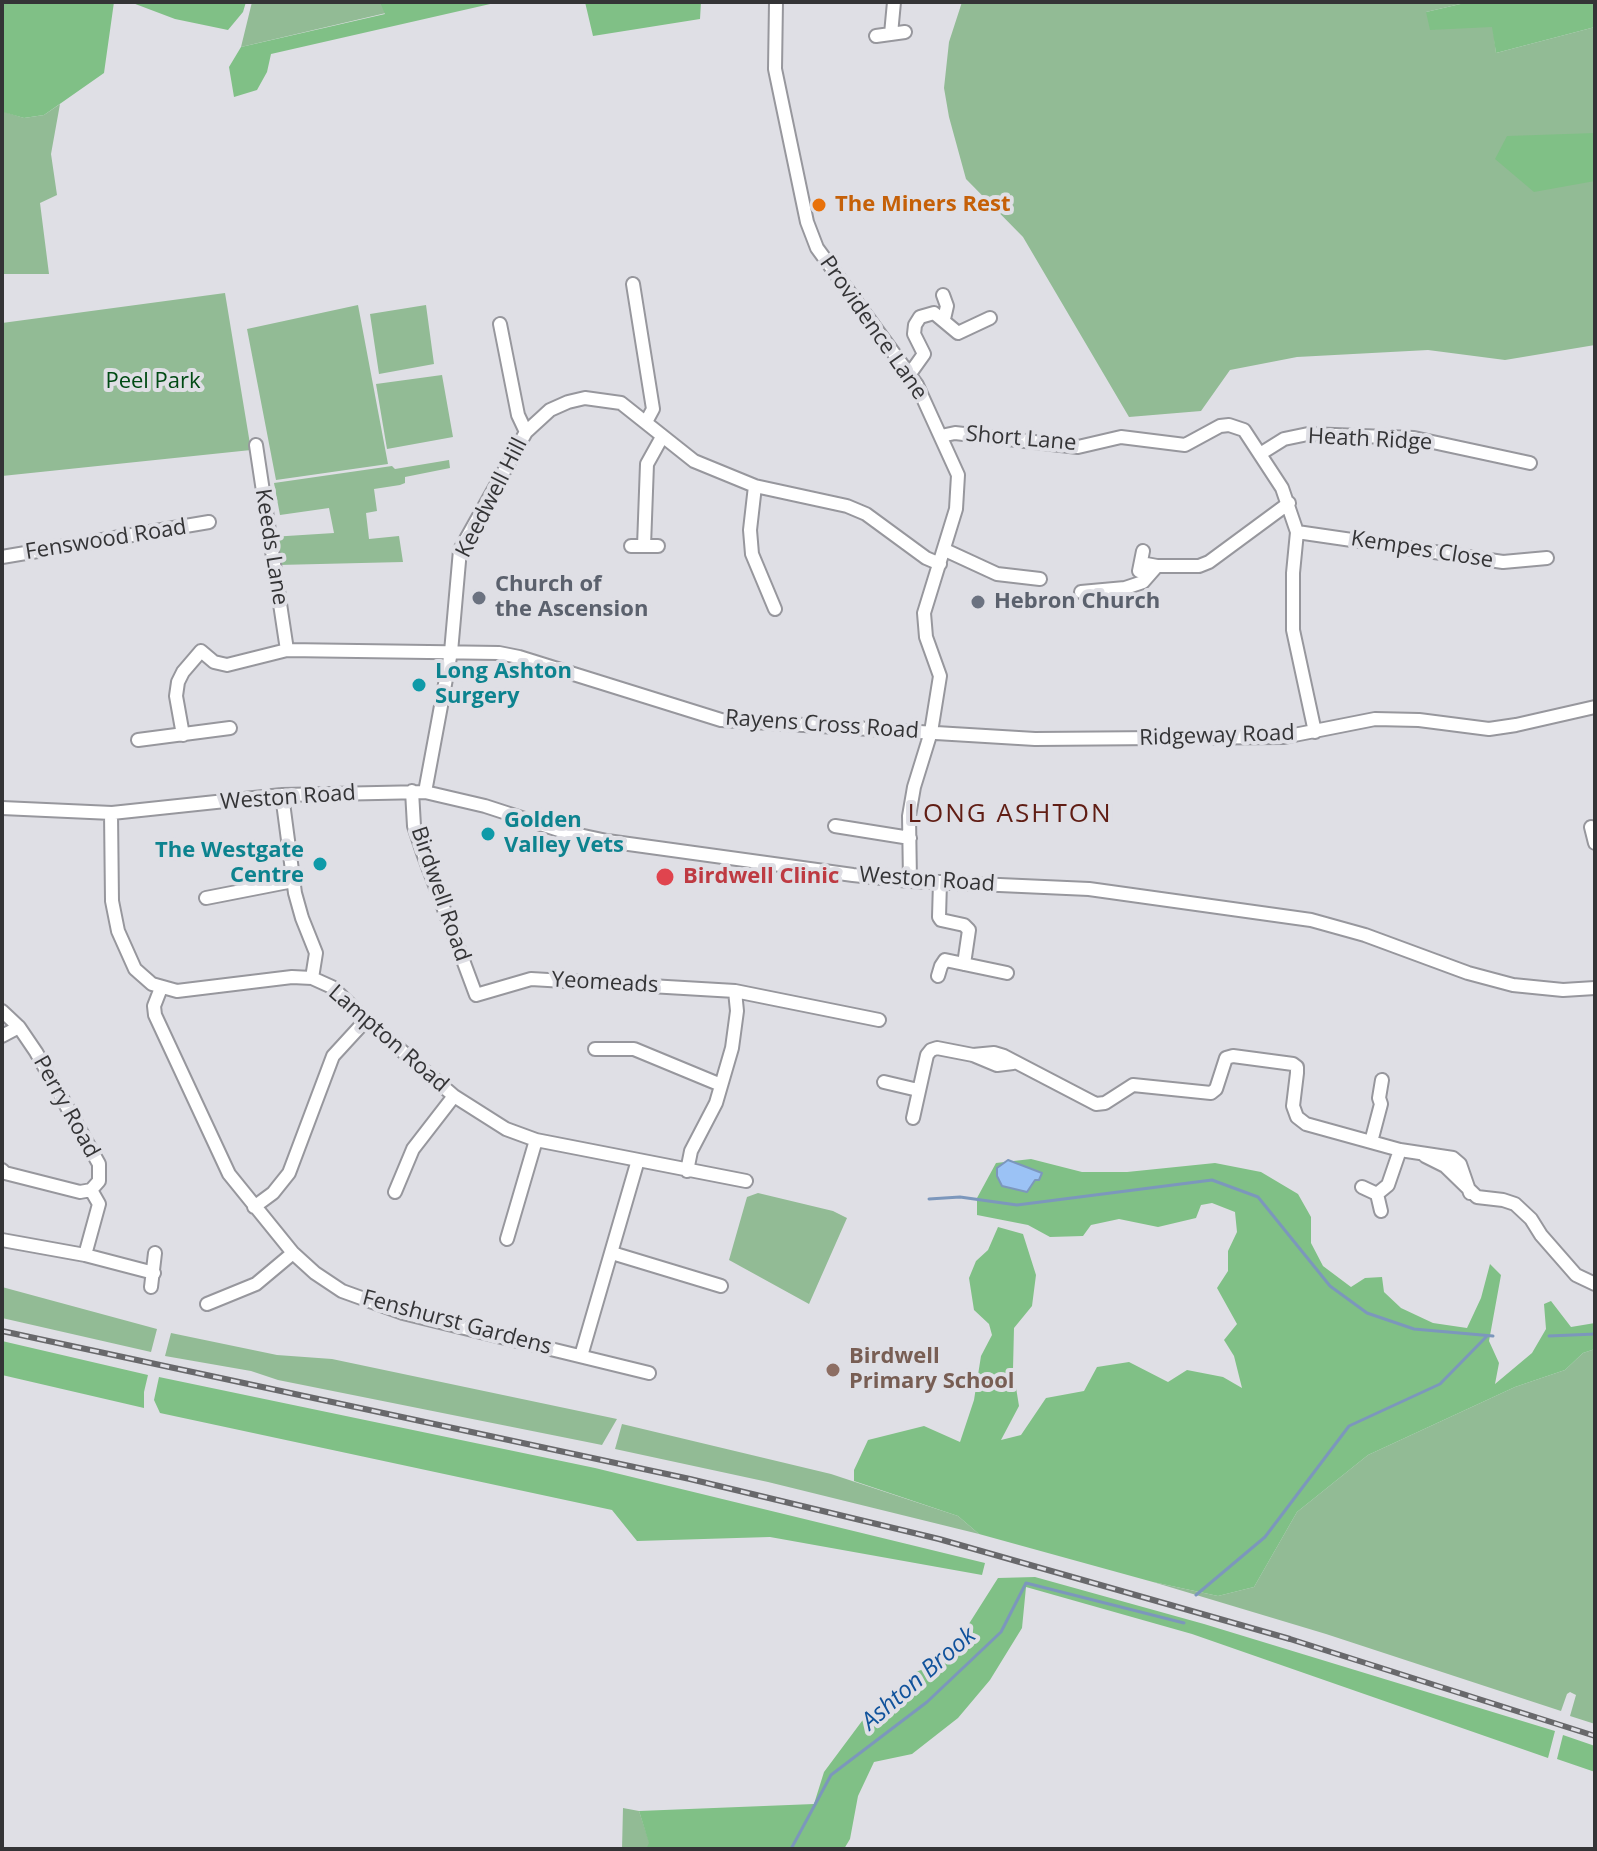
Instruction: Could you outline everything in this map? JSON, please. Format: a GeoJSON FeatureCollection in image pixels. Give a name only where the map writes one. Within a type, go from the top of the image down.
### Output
{"type":"FeatureCollection","features":[{"type":"Feature","properties":{"kind":"street","name":"Providence Lane"},"geometry":{"type":"LineString","coordinates":[[776,2],[775,69],[807,222],[824,259],[917,385],[953,461],[958,483],[956,509],[924,613],[926,637],[940,676],[931,732],[914,787],[909,816],[910,881]]}},
{"type":"Feature","properties":{"kind":"street"},"geometry":{"type":"LineString","coordinates":[[891,34],[894,2]]}},
{"type":"Feature","properties":{"kind":"street"},"geometry":{"type":"LineString","coordinates":[[876,36],[905,32]]}},
{"type":"Feature","properties":{"kind":"street"},"geometry":{"type":"LineString","coordinates":[[633,284],[642,300],[653,409],[646,422]]}},
{"type":"Feature","properties":{"kind":"street"},"geometry":{"type":"LineString","coordinates":[[943,295],[947,306],[944,319]]}},
{"type":"Feature","properties":{"kind":"street"},"geometry":{"type":"LineString","coordinates":[[909,375],[924,354],[914,334],[917,321],[934,313],[958,333],[971,320],[990,318]]}},
{"type":"Feature","properties":{"kind":"street"},"geometry":{"type":"LineString","coordinates":[[500,324],[518,415],[526,432]]}},
{"type":"Feature","properties":{"kind":"street","name":"Keedwell Hill"},"geometry":{"type":"LineString","coordinates":[[418,792],[451,652],[460,550],[526,432],[550,410],[585,398],[621,403],[694,461],[755,486],[847,506],[866,514],[926,558],[940,564]]}},
{"type":"Feature","properties":{"kind":"street","name":"Short Lane"},"geometry":{"type":"LineString","coordinates":[[941,436],[955,433],[1065,447],[1078,447],[1113,437],[1185,445],[1220,426],[1229,425],[1244,430],[1260,454],[1289,503],[1297,532]]}},
{"type":"Feature","properties":{"kind":"street","name":"Heath Ridge"},"geometry":{"type":"LineString","coordinates":[[1260,454],[1284,439],[1308,434],[1414,438],[1530,463]]}},
{"type":"Feature","properties":{"kind":"street"},"geometry":{"type":"LineString","coordinates":[[644,546],[647,464],[662,437]]}},
{"type":"Feature","properties":{"kind":"street","name":"Keeds Lane"},"geometry":{"type":"LineString","coordinates":[[256,445],[287,650]]}},
{"type":"Feature","properties":{"kind":"street"},"geometry":{"type":"LineString","coordinates":[[755,486],[750,540],[755,566],[775,593],[775,609]]}},
{"type":"Feature","properties":{"kind":"street"},"geometry":{"type":"LineString","coordinates":[[1141,562],[1157,566],[1199,566],[1209,562],[1289,503]]}},
{"type":"Feature","properties":{"kind":"street","name":"Fenswood Road"},"geometry":{"type":"LineString","coordinates":[[2,557],[209,522]]}},
{"type":"Feature","properties":{"kind":"street"},"geometry":{"type":"LineString","coordinates":[[1297,532],[1293,630],[1315,732]]}},
{"type":"Feature","properties":{"kind":"street","name":"Kempes Close"},"geometry":{"type":"LineString","coordinates":[[1297,532],[1503,562],[1547,558]]}},
{"type":"Feature","properties":{"kind":"street"},"geometry":{"type":"LineString","coordinates":[[945,550],[997,574],[1040,579]]}},
{"type":"Feature","properties":{"kind":"street"},"geometry":{"type":"LineString","coordinates":[[1081,592],[1099,597],[1143,582],[1157,566]]}},
{"type":"Feature","properties":{"kind":"street","name":"Rayens Cross Road"},"geometry":{"type":"LineString","coordinates":[[183,735],[176,696],[178,682],[183,672],[206,648],[214,662],[227,665],[287,650],[499,653],[721,720],[931,732]]}},
{"type":"Feature","properties":{"kind":"street","name":"Ridgeway Road"},"geometry":{"type":"LineString","coordinates":[[931,732],[1035,739],[1284,737],[1375,719],[1419,720],[1489,729],[1595,707]]}},
{"type":"Feature","properties":{"kind":"street"},"geometry":{"type":"LineString","coordinates":[[138,740],[230,728]]}},
{"type":"Feature","properties":{"kind":"street","name":"Weston Road"},"geometry":{"type":"LineString","coordinates":[[2,808],[111,813],[282,795],[418,792],[485,806],[587,837],[910,881],[1089,889],[1311,920],[1513,985],[1563,990],[1595,988]]}},
{"type":"Feature","properties":{"kind":"street","name":"Birdwell Road"},"geometry":{"type":"LineString","coordinates":[[418,792],[414,826],[476,995]]}},
{"type":"Feature","properties":{"kind":"street"},"geometry":{"type":"LineString","coordinates":[[282,795],[293,881],[302,918],[316,953],[312,978]]}},
{"type":"Feature","properties":{"kind":"street"},"geometry":{"type":"LineString","coordinates":[[111,813],[112,901],[118,931],[135,969],[161,988]]}},
{"type":"Feature","properties":{"kind":"street"},"geometry":{"type":"LineString","coordinates":[[835,826],[910,838]]}},
{"type":"Feature","properties":{"kind":"street"},"geometry":{"type":"LineString","coordinates":[[1591,827],[1595,843]]}},
{"type":"Feature","properties":{"kind":"street"},"geometry":{"type":"LineString","coordinates":[[206,898],[293,881]]}},
{"type":"Feature","properties":{"kind":"street"},"geometry":{"type":"LineString","coordinates":[[940,882],[939,917],[964,925],[969,930],[964,964]]}},
{"type":"Feature","properties":{"kind":"street"},"geometry":{"type":"LineString","coordinates":[[938,976],[945,960],[1007,973]]}},
{"type":"Feature","properties":{"kind":"street","name":"Lampton Road"},"geometry":{"type":"LineString","coordinates":[[161,988],[177,991],[292,977],[312,978],[332,987],[454,1096],[506,1129],[536,1140],[746,1181]]}},
{"type":"Feature","properties":{"kind":"street","name":"Yeomeads"},"geometry":{"type":"LineString","coordinates":[[476,995],[531,979],[735,991],[879,1020]]}},
{"type":"Feature","properties":{"kind":"street","name":"Fenshurst Gardens"},"geometry":{"type":"LineString","coordinates":[[161,988],[154,1006],[164,1036],[229,1174],[293,1253],[342,1291],[373,1304],[649,1373]]}},
{"type":"Feature","properties":{"kind":"street"},"geometry":{"type":"LineString","coordinates":[[687,1171],[691,1151],[721,1085],[735,1030],[735,991]]}},
{"type":"Feature","properties":{"kind":"street","name":"Perry Road"},"geometry":{"type":"LineString","coordinates":[[2,1011],[19,1027],[36,1052],[99,1164],[99,1181],[91,1190],[99,1204],[85,1255]]}},
{"type":"Feature","properties":{"kind":"street"},"geometry":{"type":"LineString","coordinates":[[254,1207],[273,1193],[289,1173],[333,1056],[366,1020]]}},
{"type":"Feature","properties":{"kind":"street"},"geometry":{"type":"LineString","coordinates":[[2,1036],[19,1027]]}},
{"type":"Feature","properties":{"kind":"street"},"geometry":{"type":"LineString","coordinates":[[913,1118],[927,1055],[937,1048],[973,1055],[994,1053],[1096,1104],[1105,1103],[1133,1085],[1142,1084],[1211,1093],[1216,1089],[1226,1058],[1233,1056],[1293,1064],[1297,1067],[1293,1106],[1297,1117],[1306,1124],[1400,1150],[1453,1158],[1460,1164],[1470,1193],[1515,1204],[1576,1275],[1595,1284]]}},
{"type":"Feature","properties":{"kind":"street"},"geometry":{"type":"LineString","coordinates":[[595,1049],[634,1049],[721,1085]]}},
{"type":"Feature","properties":{"kind":"street"},"geometry":{"type":"LineString","coordinates":[[1371,1142],[1381,1104],[1382,1080]]}},
{"type":"Feature","properties":{"kind":"street"},"geometry":{"type":"LineString","coordinates":[[884,1082],[918,1090]]}},
{"type":"Feature","properties":{"kind":"street"},"geometry":{"type":"LineString","coordinates":[[395,1192],[413,1149],[454,1096]]}},
{"type":"Feature","properties":{"kind":"street"},"geometry":{"type":"LineString","coordinates":[[507,1239],[536,1140]]}},
{"type":"Feature","properties":{"kind":"street"},"geometry":{"type":"LineString","coordinates":[[1377,1194],[1388,1185],[1400,1150]]}},
{"type":"Feature","properties":{"kind":"street"},"geometry":{"type":"LineString","coordinates":[[581,1356],[638,1160]]}},
{"type":"Feature","properties":{"kind":"street"},"geometry":{"type":"LineString","coordinates":[[2,1170],[80,1192],[91,1190]]}},
{"type":"Feature","properties":{"kind":"street"},"geometry":{"type":"LineString","coordinates":[[1362,1187],[1377,1194]]}},
{"type":"Feature","properties":{"kind":"street"},"geometry":{"type":"LineString","coordinates":[[1377,1194],[1381,1211]]}},
{"type":"Feature","properties":{"kind":"street"},"geometry":{"type":"LineString","coordinates":[[3,1240],[85,1255],[154,1273]]}},
{"type":"Feature","properties":{"kind":"street"},"geometry":{"type":"LineString","coordinates":[[151,1287],[155,1253]]}},
{"type":"Feature","properties":{"kind":"street"},"geometry":{"type":"LineString","coordinates":[[207,1304],[256,1284],[293,1253]]}},
{"type":"Feature","properties":{"kind":"street"},"geometry":{"type":"LineString","coordinates":[[612,1253],[721,1286]]}},
{"type":"Feature","properties":{"kind":"green space"},"geometry":{"type":"Polygon","coordinates":[[[2,2],[114,2],[104,73],[44,115],[24,118],[3,112],[2,2]]]}},
{"type":"Feature","properties":{"kind":"green space"},"geometry":{"type":"Polygon","coordinates":[[[130,2],[246,2],[243,12],[228,30],[175,19],[130,2]]]}},
{"type":"Feature","properties":{"kind":"green space"},"geometry":{"type":"Polygon","coordinates":[[[252,2],[382,2],[386,13],[241,47],[252,2]]]}},
{"type":"Feature","properties":{"kind":"green space"},"geometry":{"type":"Polygon","coordinates":[[[380,2],[499,2],[271,54],[267,72],[257,90],[234,97],[229,67],[241,47],[385,14],[380,2]]]}},
{"type":"Feature","properties":{"kind":"green space"},"geometry":{"type":"Polygon","coordinates":[[[585,2],[701,2],[700,19],[593,36],[585,2]]]}},
{"type":"Feature","properties":{"kind":"green space"},"geometry":{"type":"Polygon","coordinates":[[[962,2],[1469,2],[1426,12],[1493,27],[1496,53],[1595,27],[1595,345],[1505,360],[1428,350],[1297,357],[1230,370],[1201,411],[1129,417],[1023,237],[966,179],[944,88],[949,42],[962,2]]]}},
{"type":"Feature","properties":{"kind":"green space"},"geometry":{"type":"Polygon","coordinates":[[[1469,2],[1595,2],[1595,27],[1496,53],[1492,27],[1430,30],[1426,12],[1469,2]]]}},
{"type":"Feature","properties":{"kind":"green space"},"geometry":{"type":"Polygon","coordinates":[[[60,104],[51,154],[57,195],[40,203],[49,274],[2,274],[2,111],[24,118],[44,115],[60,104]]]}},
{"type":"Feature","properties":{"kind":"green space"},"geometry":{"type":"Polygon","coordinates":[[[1595,133],[1595,181],[1534,192],[1495,159],[1507,136],[1595,133]]]}},
{"type":"Feature","properties":{"kind":"green space","name":"Peel Park"},"geometry":{"type":"Polygon","coordinates":[[[225,293],[251,450],[2,476],[2,323],[225,293]]]}},
{"type":"Feature","properties":{"kind":"green space"},"geometry":{"type":"Polygon","coordinates":[[[358,305],[388,464],[276,480],[247,329],[358,305]]]}},
{"type":"Feature","properties":{"kind":"green space"},"geometry":{"type":"Polygon","coordinates":[[[426,305],[434,364],[379,374],[370,314],[426,305]]]}},
{"type":"Feature","properties":{"kind":"green space"},"geometry":{"type":"Polygon","coordinates":[[[442,375],[453,437],[387,449],[376,384],[442,375]]]}},
{"type":"Feature","properties":{"kind":"green space"},"geometry":{"type":"Polygon","coordinates":[[[449,460],[450,468],[405,477],[405,483],[400,485],[374,489],[377,511],[366,513],[369,539],[399,536],[403,562],[278,565],[271,537],[334,533],[329,508],[280,515],[274,483],[449,460]]]}},
{"type":"Feature","properties":{"kind":"green space"},"geometry":{"type":"Polygon","coordinates":[[[1031,1159],[1082,1172],[1127,1172],[1215,1163],[1261,1172],[1298,1194],[1311,1217],[1311,1243],[1323,1266],[1351,1287],[1365,1278],[1382,1277],[1384,1292],[1401,1308],[1433,1323],[1467,1328],[1481,1298],[1490,1264],[1501,1275],[1489,1341],[1499,1363],[1495,1384],[1532,1353],[1546,1329],[1544,1304],[1551,1301],[1571,1327],[1595,1323],[1595,1349],[1583,1353],[1565,1370],[1515,1387],[1368,1455],[1297,1512],[1254,1587],[1218,1596],[1153,1582],[979,1534],[958,1516],[854,1481],[854,1470],[868,1440],[924,1426],[960,1442],[974,1400],[981,1356],[992,1335],[989,1324],[974,1310],[969,1278],[976,1261],[988,1250],[998,1227],[1023,1234],[1036,1275],[1032,1306],[1014,1328],[1013,1369],[1019,1406],[1001,1440],[1021,1435],[1046,1398],[1084,1391],[1097,1367],[1129,1362],[1168,1382],[1187,1370],[1223,1377],[1242,1388],[1234,1356],[1224,1340],[1237,1324],[1217,1288],[1228,1271],[1228,1251],[1237,1232],[1235,1212],[1212,1203],[1201,1205],[1196,1218],[1158,1227],[1119,1219],[1091,1225],[1083,1236],[1050,1237],[1028,1225],[977,1215],[977,1198],[996,1163],[1031,1159]]]}},
{"type":"Feature","properties":{"kind":"green space"},"geometry":{"type":"Polygon","coordinates":[[[758,1193],[833,1211],[847,1218],[809,1304],[729,1260],[747,1197],[758,1193]]]}},
{"type":"Feature","properties":{"kind":"green space"},"geometry":{"type":"Polygon","coordinates":[[[2,1287],[157,1329],[151,1352],[2,1318],[2,1287]]]}},
{"type":"Feature","properties":{"kind":"green space"},"geometry":{"type":"Polygon","coordinates":[[[171,1333],[277,1355],[332,1359],[617,1419],[602,1445],[278,1380],[251,1371],[165,1356],[171,1333]]]}},
{"type":"Feature","properties":{"kind":"green space"},"geometry":{"type":"Polygon","coordinates":[[[2,1341],[148,1375],[144,1408],[2,1375],[2,1341]]]}},
{"type":"Feature","properties":{"kind":"green space"},"geometry":{"type":"Polygon","coordinates":[[[1595,1349],[1595,1724],[1570,1716],[1576,1695],[1570,1692],[1561,1711],[1326,1634],[1153,1582],[1218,1596],[1254,1587],[1297,1512],[1368,1455],[1515,1387],[1565,1370],[1583,1353],[1595,1349]]]}},
{"type":"Feature","properties":{"kind":"green space"},"geometry":{"type":"Polygon","coordinates":[[[159,1377],[595,1468],[985,1563],[982,1575],[770,1537],[637,1541],[612,1510],[160,1413],[154,1400],[159,1377]]]}},
{"type":"Feature","properties":{"kind":"green space"},"geometry":{"type":"Polygon","coordinates":[[[622,1424],[831,1474],[958,1516],[979,1534],[768,1482],[615,1449],[622,1424]]]}},
{"type":"Feature","properties":{"kind":"green space"},"geometry":{"type":"Polygon","coordinates":[[[1035,1577],[1204,1624],[1555,1731],[1548,1758],[1192,1634],[1026,1587],[1022,1628],[990,1680],[958,1718],[912,1754],[874,1762],[858,1796],[850,1839],[844,1849],[646,1849],[649,1843],[639,1811],[814,1804],[824,1772],[862,1721],[916,1672],[946,1660],[998,1578],[1035,1577]]]}},
{"type":"Feature","properties":{"kind":"green space"},"geometry":{"type":"Polygon","coordinates":[[[1563,1735],[1595,1746],[1595,1772],[1557,1759],[1563,1735]]]}},
{"type":"Feature","properties":{"kind":"green space"},"geometry":{"type":"Polygon","coordinates":[[[623,1808],[639,1811],[650,1844],[646,1849],[622,1849],[623,1808]]]}},
{"type":"Feature","properties":{"kind":"water"},"geometry":{"type":"Polygon","coordinates":[[[1008,1160],[1042,1173],[1027,1192],[1002,1186],[997,1168],[1008,1160]]]}},
{"type":"Feature","properties":{"kind":"waterway"},"geometry":{"type":"LineString","coordinates":[[929,1199],[960,1197],[1017,1205],[1212,1180],[1258,1197],[1330,1286],[1367,1313],[1414,1329],[1493,1336]]}},
{"type":"Feature","properties":{"kind":"waterway","name":"Ashton Brook"},"geometry":{"type":"LineString","coordinates":[[1549,1336],[1595,1334]]}},
{"type":"Feature","properties":{"kind":"waterway","name":"Ashton Brook"},"geometry":{"type":"LineString","coordinates":[[1196,1595],[1265,1537],[1349,1426],[1440,1384],[1487,1336]]}},
{"type":"Feature","properties":{"kind":"waterway","name":"Ashton Brook"},"geometry":{"type":"LineString","coordinates":[[791,1849],[831,1775],[927,1702],[1001,1632],[1026,1583],[1184,1623]]}},
{"type":"Feature","properties":{"kind":"railway"},"geometry":{"type":"LineString","coordinates":[[2,1331],[690,1479],[939,1539],[1290,1639],[1595,1736]]}},
{"type":"Feature","properties":{"kind":"place","name":"The Miners Rest"},"geometry":{"type":"Point","coordinates":[819,205]}},
{"type":"Feature","properties":{"kind":"place","name":"Church of the Ascension"},"geometry":{"type":"Point","coordinates":[479,598]}},
{"type":"Feature","properties":{"kind":"place","name":"Hebron Church"},"geometry":{"type":"Point","coordinates":[978,602]}},
{"type":"Feature","properties":{"kind":"place","name":"Long Ashton Surgery"},"geometry":{"type":"Point","coordinates":[419,685]}},
{"type":"Feature","properties":{"kind":"place","name":"Golden Valley Vets"},"geometry":{"type":"Point","coordinates":[488,834]}},
{"type":"Feature","properties":{"kind":"place","name":"The Westgate Centre"},"geometry":{"type":"Point","coordinates":[320,864]}},
{"type":"Feature","properties":{"kind":"place","name":"Birdwell Clinic"},"geometry":{"type":"Point","coordinates":[665,877]}},
{"type":"Feature","properties":{"kind":"place","name":"Birdwell Primary School"},"geometry":{"type":"Point","coordinates":[833,1370]}},
{"type":"Feature","properties":{"kind":"district","name":"LONG ASHTON"},"geometry":{"type":"Point","coordinates":[1010,815]}}]}
